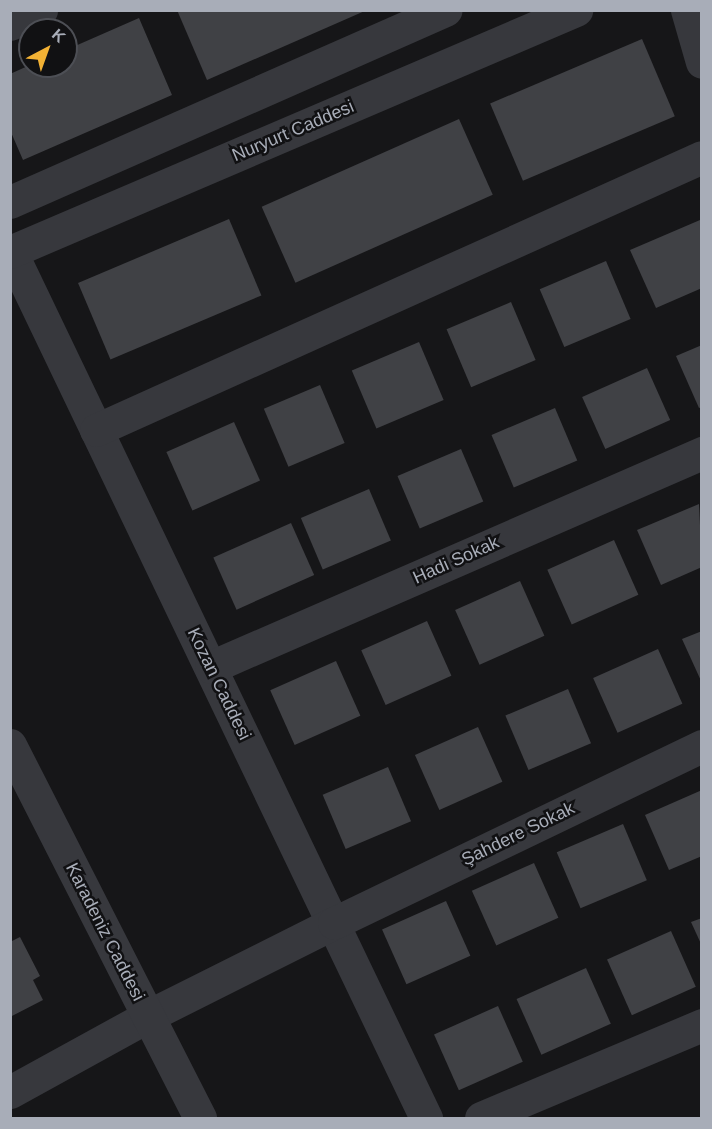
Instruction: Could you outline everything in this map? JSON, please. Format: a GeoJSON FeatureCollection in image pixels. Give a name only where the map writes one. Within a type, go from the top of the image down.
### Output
{"type":"FeatureCollection","features":[{"type":"Feature","properties":{"kind":"street"},"geometry":{"type":"LineString","coordinates":[[10,24],[41,10]]}},
{"type":"Feature","properties":{"kind":"street"},"geometry":{"type":"LineString","coordinates":[[10,202],[446,10]]}},
{"type":"Feature","properties":{"kind":"street","name":"Nuryurt Caddesi"},"geometry":{"type":"LineString","coordinates":[[11,251],[576,10]]}},
{"type":"Feature","properties":{"kind":"street"},"geometry":{"type":"LineString","coordinates":[[687,10],[702,62]]}},
{"type":"Feature","properties":{"kind":"street"},"geometry":{"type":"LineString","coordinates":[[96,430],[702,157]]}},
{"type":"Feature","properties":{"kind":"street","name":"Kozan Caddesi"},"geometry":{"type":"LineString","coordinates":[[11,251],[426,1119]]}},
{"type":"Feature","properties":{"kind":"street","name":"Hadi Sokak"},"geometry":{"type":"LineString","coordinates":[[211,667],[702,453]]}},
{"type":"Feature","properties":{"kind":"street","name":"Karadeniz Caddesi"},"geometry":{"type":"LineString","coordinates":[[10,746],[200,1119]]}},
{"type":"Feature","properties":{"kind":"street","name":"Şahdere Sokak"},"geometry":{"type":"LineString","coordinates":[[10,1092],[148,1016],[334,923],[702,746]]}},
{"type":"Feature","properties":{"kind":"street"},"geometry":{"type":"LineString","coordinates":[[481,1119],[702,1025]]}},
{"type":"Feature","properties":{"kind":"building"},"geometry":{"type":"Polygon","coordinates":[[[177,10],[367,10],[207,80],[177,10]]]}},
{"type":"Feature","properties":{"kind":"building"},"geometry":{"type":"Polygon","coordinates":[[[139,18],[172,95],[23,160],[10,130],[10,74],[18,70],[18,78],[78,78],[78,45],[139,18]]]}},
{"type":"Feature","properties":{"kind":"building"},"geometry":{"type":"Polygon","coordinates":[[[642,39],[675,116],[523,181],[490,103],[642,39]]]}},
{"type":"Feature","properties":{"kind":"building"},"geometry":{"type":"Polygon","coordinates":[[[459,119],[493,195],[295,283],[262,207],[459,119]]]}},
{"type":"Feature","properties":{"kind":"building"},"geometry":{"type":"Polygon","coordinates":[[[229,219],[261,295],[110,359],[78,283],[229,219]]]}},
{"type":"Feature","properties":{"kind":"building"},"geometry":{"type":"Polygon","coordinates":[[[700,220],[702,288],[656,308],[630,250],[700,220]]]}},
{"type":"Feature","properties":{"kind":"building"},"geometry":{"type":"Polygon","coordinates":[[[606,261],[631,319],[564,347],[540,289],[606,261]]]}},
{"type":"Feature","properties":{"kind":"building"},"geometry":{"type":"Polygon","coordinates":[[[511,302],[536,360],[471,387],[447,329],[511,302]]]}},
{"type":"Feature","properties":{"kind":"building"},"geometry":{"type":"Polygon","coordinates":[[[419,342],[444,400],[376,429],[352,371],[419,342]]]}},
{"type":"Feature","properties":{"kind":"building"},"geometry":{"type":"Polygon","coordinates":[[[702,345],[702,407],[699,408],[676,356],[702,345]]]}},
{"type":"Feature","properties":{"kind":"building"},"geometry":{"type":"Polygon","coordinates":[[[647,368],[670,420],[605,449],[582,397],[647,368]]]}},
{"type":"Feature","properties":{"kind":"building"},"geometry":{"type":"Polygon","coordinates":[[[320,385],[345,443],[288,467],[264,409],[320,385]]]}},
{"type":"Feature","properties":{"kind":"building"},"geometry":{"type":"Polygon","coordinates":[[[555,408],[577,460],[514,487],[491,435],[555,408]]]}},
{"type":"Feature","properties":{"kind":"building"},"geometry":{"type":"Polygon","coordinates":[[[234,422],[260,480],[192,511],[166,452],[234,422]]]}},
{"type":"Feature","properties":{"kind":"building"},"geometry":{"type":"Polygon","coordinates":[[[461,449],[483,501],[420,528],[397,476],[461,449]]]}},
{"type":"Feature","properties":{"kind":"building"},"geometry":{"type":"Polygon","coordinates":[[[369,489],[391,541],[323,569],[301,518],[369,489]]]}},
{"type":"Feature","properties":{"kind":"building"},"geometry":{"type":"Polygon","coordinates":[[[699,504],[702,567],[661,585],[637,530],[699,504]]]}},
{"type":"Feature","properties":{"kind":"building"},"geometry":{"type":"Polygon","coordinates":[[[291,523],[314,575],[237,610],[213,558],[291,523]]]}},
{"type":"Feature","properties":{"kind":"building"},"geometry":{"type":"Polygon","coordinates":[[[614,540],[638,595],[572,625],[547,570],[614,540]]]}},
{"type":"Feature","properties":{"kind":"building"},"geometry":{"type":"Polygon","coordinates":[[[520,581],[544,636],[480,665],[455,610],[520,581]]]}},
{"type":"Feature","properties":{"kind":"building"},"geometry":{"type":"Polygon","coordinates":[[[427,621],[451,676],[386,705],[361,650],[427,621]]]}},
{"type":"Feature","properties":{"kind":"building"},"geometry":{"type":"Polygon","coordinates":[[[702,631],[702,683],[682,639],[702,631]]]}},
{"type":"Feature","properties":{"kind":"building"},"geometry":{"type":"Polygon","coordinates":[[[658,649],[682,704],[618,733],[593,678],[658,649]]]}},
{"type":"Feature","properties":{"kind":"building"},"geometry":{"type":"Polygon","coordinates":[[[336,661],[360,716],[295,745],[270,690],[336,661]]]}},
{"type":"Feature","properties":{"kind":"building"},"geometry":{"type":"Polygon","coordinates":[[[568,689],[591,743],[528,770],[505,716],[568,689]]]}},
{"type":"Feature","properties":{"kind":"building"},"geometry":{"type":"Polygon","coordinates":[[[478,727],[502,782],[439,810],[415,755],[478,727]]]}},
{"type":"Feature","properties":{"kind":"building"},"geometry":{"type":"Polygon","coordinates":[[[388,767],[411,821],[346,849],[323,795],[388,767]]]}},
{"type":"Feature","properties":{"kind":"building"},"geometry":{"type":"Polygon","coordinates":[[[702,790],[702,856],[669,870],[645,815],[702,790]]]}},
{"type":"Feature","properties":{"kind":"building"},"geometry":{"type":"Polygon","coordinates":[[[623,824],[647,880],[581,908],[557,852],[623,824]]]}},
{"type":"Feature","properties":{"kind":"building"},"geometry":{"type":"Polygon","coordinates":[[[534,863],[558,918],[496,945],[472,891],[534,863]]]}},
{"type":"Feature","properties":{"kind":"building"},"geometry":{"type":"Polygon","coordinates":[[[446,901],[470,956],[406,984],[382,929],[446,901]]]}},
{"type":"Feature","properties":{"kind":"building"},"geometry":{"type":"Polygon","coordinates":[[[702,918],[702,946],[691,922],[702,918]]]}},
{"type":"Feature","properties":{"kind":"building"},"geometry":{"type":"Polygon","coordinates":[[[671,931],[696,987],[632,1015],[607,959],[671,931]]]}},
{"type":"Feature","properties":{"kind":"building"},"geometry":{"type":"Polygon","coordinates":[[[20,937],[40,976],[33,980],[43,1000],[10,1017],[10,938],[12,941],[20,937]]]}},
{"type":"Feature","properties":{"kind":"building"},"geometry":{"type":"Polygon","coordinates":[[[586,968],[611,1024],[541,1055],[517,999],[586,968]]]}},
{"type":"Feature","properties":{"kind":"building"},"geometry":{"type":"Polygon","coordinates":[[[498,1006],[523,1062],[459,1090],[434,1034],[498,1006]]]}}]}
